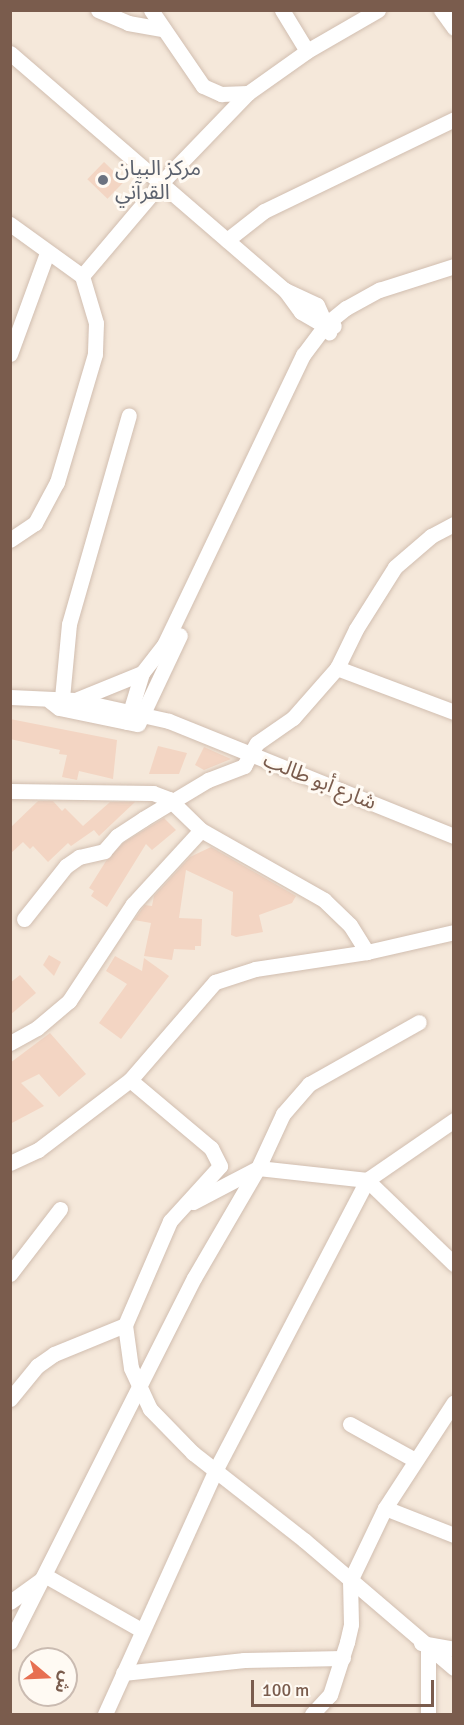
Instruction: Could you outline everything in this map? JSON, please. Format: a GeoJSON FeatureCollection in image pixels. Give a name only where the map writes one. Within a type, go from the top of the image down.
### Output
{"type":"FeatureCollection","features":[{"type":"Feature","properties":{"kind":"street"},"geometry":{"type":"LineString","coordinates":[[98,10],[128,23],[163,29]]}},
{"type":"Feature","properties":{"kind":"street"},"geometry":{"type":"LineString","coordinates":[[151,10],[203,86],[221,94],[248,93]]}},
{"type":"Feature","properties":{"kind":"street"},"geometry":{"type":"LineString","coordinates":[[282,10],[308,51]]}},
{"type":"Feature","properties":{"kind":"street"},"geometry":{"type":"LineString","coordinates":[[82,276],[161,183],[248,93],[308,51],[378,10]]}},
{"type":"Feature","properties":{"kind":"street"},"geometry":{"type":"LineString","coordinates":[[441,10],[453,28]]}},
{"type":"Feature","properties":{"kind":"street"},"geometry":{"type":"LineString","coordinates":[[10,53],[285,290],[307,316],[332,328]]}},
{"type":"Feature","properties":{"kind":"street"},"geometry":{"type":"LineString","coordinates":[[227,240],[264,211],[453,119]]}},
{"type":"Feature","properties":{"kind":"street"},"geometry":{"type":"LineString","coordinates":[[10,224],[47,253],[82,276],[96,323],[95,354],[52,495],[35,523],[10,540]]}},
{"type":"Feature","properties":{"kind":"street"},"geometry":{"type":"LineString","coordinates":[[10,354],[47,253]]}},
{"type":"Feature","properties":{"kind":"street"},"geometry":{"type":"LineString","coordinates":[[134,718],[142,673],[164,645],[303,355],[379,290],[453,266]]}},
{"type":"Feature","properties":{"kind":"street"},"geometry":{"type":"LineString","coordinates":[[134,718],[313,359],[332,328],[381,299],[453,273]]}},
{"type":"Feature","properties":{"kind":"street"},"geometry":{"type":"LineString","coordinates":[[129,415],[69,624],[62,700],[142,673]]}},
{"type":"Feature","properties":{"kind":"street"},"geometry":{"type":"LineString","coordinates":[[24,919],[66,866],[79,857],[104,851],[130,827],[208,780],[244,766],[251,752],[264,736],[293,718],[337,668],[373,598],[395,567],[431,536],[453,524]]}},
{"type":"Feature","properties":{"kind":"street"},"geometry":{"type":"LineString","coordinates":[[337,668],[453,712]]}},
{"type":"Feature","properties":{"kind":"street","name":"شارع أبو طالب"},"geometry":{"type":"LineString","coordinates":[[10,697],[62,700],[186,729],[251,752],[453,836]]}},
{"type":"Feature","properties":{"kind":"street","name":"شارع أبو طالب"},"geometry":{"type":"LineString","coordinates":[[62,700],[59,708],[134,718]]}},
{"type":"Feature","properties":{"kind":"street"},"geometry":{"type":"LineString","coordinates":[[10,791],[153,793],[173,803],[201,830],[324,900],[350,925],[367,952]]}},
{"type":"Feature","properties":{"kind":"street"},"geometry":{"type":"LineString","coordinates":[[10,1043],[37,1028],[69,1001],[133,904],[201,830]]}},
{"type":"Feature","properties":{"kind":"street"},"geometry":{"type":"LineString","coordinates":[[10,1163],[38,1150],[130,1080],[215,982],[255,969],[367,952],[453,932]]}},
{"type":"Feature","properties":{"kind":"street"},"geometry":{"type":"LineString","coordinates":[[10,1642],[140,1392],[194,1278],[258,1167],[283,1114],[309,1084],[419,1022]]}},
{"type":"Feature","properties":{"kind":"street"},"geometry":{"type":"LineString","coordinates":[[130,1080],[212,1148],[219,1160],[217,1172],[177,1210],[144,1274],[125,1325],[126,1349],[140,1392],[162,1426],[350,1581],[451,1669]]}},
{"type":"Feature","properties":{"kind":"street"},"geometry":{"type":"LineString","coordinates":[[105,1714],[141,1630],[215,1472],[367,1179],[453,1120]]}},
{"type":"Feature","properties":{"kind":"street"},"geometry":{"type":"LineString","coordinates":[[177,1210],[258,1167],[367,1179],[453,1264]]}},
{"type":"Feature","properties":{"kind":"street"},"geometry":{"type":"LineString","coordinates":[[10,1274],[60,1209]]}},
{"type":"Feature","properties":{"kind":"street"},"geometry":{"type":"LineString","coordinates":[[10,1399],[32,1372],[54,1354],[125,1325]]}},
{"type":"Feature","properties":{"kind":"street"},"geometry":{"type":"LineString","coordinates":[[312,1714],[330,1695],[343,1658],[351,1624],[350,1581],[385,1508],[453,1402]]}},
{"type":"Feature","properties":{"kind":"street"},"geometry":{"type":"LineString","coordinates":[[350,1424],[415,1460]]}},
{"type":"Feature","properties":{"kind":"street"},"geometry":{"type":"LineString","coordinates":[[385,1508],[453,1535]]}},
{"type":"Feature","properties":{"kind":"street"},"geometry":{"type":"LineString","coordinates":[[10,1602],[46,1576]]}},
{"type":"Feature","properties":{"kind":"street"},"geometry":{"type":"LineString","coordinates":[[46,1576],[141,1630]]}},
{"type":"Feature","properties":{"kind":"street"},"geometry":{"type":"LineString","coordinates":[[424,1647],[453,1649]]}},
{"type":"Feature","properties":{"kind":"street"},"geometry":{"type":"LineString","coordinates":[[424,1647],[428,1714]]}},
{"type":"Feature","properties":{"kind":"street"},"geometry":{"type":"LineString","coordinates":[[123,1674],[244,1660],[343,1658]]}},
{"type":"Feature","properties":{"kind":"shaded area"},"geometry":{"type":"Polygon","coordinates":[[[11,11],[453,11],[453,1714],[11,1714],[11,11]]]}},
{"type":"Feature","properties":{"kind":"building"},"geometry":{"type":"Polygon","coordinates":[[[104,162],[124,181],[107,199],[87,179],[104,162]]]}},
{"type":"Feature","properties":{"kind":"building"},"geometry":{"type":"Polygon","coordinates":[[[10,719],[117,740],[113,779],[79,771],[77,780],[62,777],[67,755],[59,754],[60,750],[10,739],[10,719]]]}},
{"type":"Feature","properties":{"kind":"building"},"geometry":{"type":"Polygon","coordinates":[[[158,746],[187,753],[179,774],[149,774],[158,746]]]}},
{"type":"Feature","properties":{"kind":"building"},"geometry":{"type":"Polygon","coordinates":[[[204,747],[231,759],[204,770],[195,765],[204,747]]]}},
{"type":"Feature","properties":{"kind":"building"},"geometry":{"type":"Polygon","coordinates":[[[38,801],[53,801],[62,811],[65,808],[83,826],[110,802],[135,802],[99,836],[94,830],[71,846],[68,843],[48,862],[33,846],[30,849],[23,842],[10,854],[10,828],[38,801]]]}},
{"type":"Feature","properties":{"kind":"building"},"geometry":{"type":"Polygon","coordinates":[[[164,818],[176,830],[152,850],[146,844],[107,907],[91,896],[94,891],[89,888],[106,861],[123,843],[164,818]]]}},
{"type":"Feature","properties":{"kind":"building"},"geometry":{"type":"Polygon","coordinates":[[[211,847],[296,896],[292,903],[259,915],[263,932],[236,937],[231,935],[233,892],[186,870],[179,918],[202,919],[201,946],[195,946],[195,950],[174,949],[172,960],[144,956],[151,923],[134,920],[145,905],[152,906],[154,896],[190,857],[211,847]]]}},
{"type":"Feature","properties":{"kind":"building"},"geometry":{"type":"Polygon","coordinates":[[[49,955],[61,962],[54,976],[43,965],[49,955]]]}},
{"type":"Feature","properties":{"kind":"building"},"geometry":{"type":"Polygon","coordinates":[[[115,956],[142,971],[144,958],[169,976],[121,1039],[99,1023],[127,984],[106,971],[115,956]]]}},
{"type":"Feature","properties":{"kind":"building"},"geometry":{"type":"Polygon","coordinates":[[[20,975],[36,993],[10,1015],[10,983],[20,975]]]}},
{"type":"Feature","properties":{"kind":"building"},"geometry":{"type":"Polygon","coordinates":[[[50,1033],[86,1074],[59,1097],[39,1074],[21,1083],[44,1106],[10,1124],[10,1063],[50,1033]]]}},
{"type":"Feature","properties":{"kind":"place","name":"مركز البيان القرآني"},"geometry":{"type":"Point","coordinates":[103,180]}}]}
